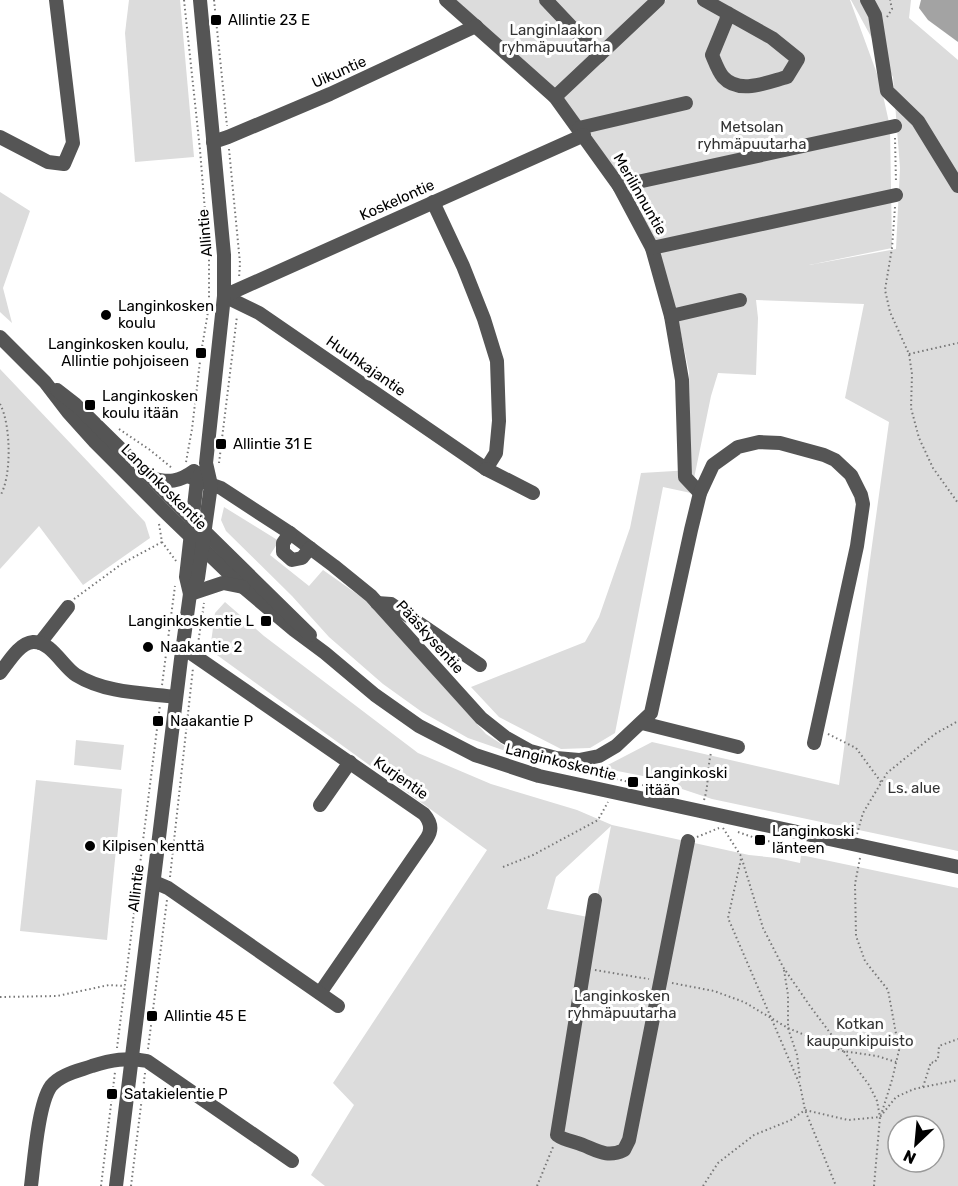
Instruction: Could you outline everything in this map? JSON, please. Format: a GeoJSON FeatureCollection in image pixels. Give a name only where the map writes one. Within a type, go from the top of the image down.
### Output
{"type":"FeatureCollection","features":[{"type":"Feature","properties":{"kind":"street"},"geometry":{"type":"LineString","coordinates":[[0,137],[48,162],[64,164],[73,143],[56,0]]}},
{"type":"Feature","properties":{"kind":"street","name":"Allintie"},"geometry":{"type":"LineString","coordinates":[[190,594],[186,577],[193,519],[194,477],[206,463],[225,296],[224,255],[200,0]]}},
{"type":"Feature","properties":{"kind":"street","name":"Merilinnuntie"},"geometry":{"type":"LineString","coordinates":[[447,0],[555,97],[619,186],[652,248],[671,316],[682,380],[685,477],[700,493]]}},
{"type":"Feature","properties":{"kind":"street"},"geometry":{"type":"LineString","coordinates":[[546,0],[598,56]]}},
{"type":"Feature","properties":{"kind":"street"},"geometry":{"type":"LineString","coordinates":[[555,97],[658,0]]}},
{"type":"Feature","properties":{"kind":"street"},"geometry":{"type":"LineString","coordinates":[[704,0],[728,13],[772,38],[798,60],[788,78],[746,88],[728,82],[721,75],[712,55],[728,13]]}},
{"type":"Feature","properties":{"kind":"street"},"geometry":{"type":"LineString","coordinates":[[867,0],[875,15],[887,91],[918,121],[958,186]]}},
{"type":"Feature","properties":{"kind":"street","name":"Uikuntie"},"geometry":{"type":"LineString","coordinates":[[213,142],[330,94],[476,26]]}},
{"type":"Feature","properties":{"kind":"street","name":"Koskelontie"},"geometry":{"type":"LineString","coordinates":[[225,296],[581,132],[686,103]]}},
{"type":"Feature","properties":{"kind":"street"},"geometry":{"type":"LineString","coordinates":[[619,186],[895,126]]}},
{"type":"Feature","properties":{"kind":"street"},"geometry":{"type":"LineString","coordinates":[[652,248],[896,195]]}},
{"type":"Feature","properties":{"kind":"street"},"geometry":{"type":"LineString","coordinates":[[433,202],[463,266],[484,319],[497,361],[500,421],[496,453],[486,469]]}},
{"type":"Feature","properties":{"kind":"street","name":"Huuhkajantie"},"geometry":{"type":"LineString","coordinates":[[225,296],[259,312],[486,469],[533,493]]}},
{"type":"Feature","properties":{"kind":"street"},"geometry":{"type":"LineString","coordinates":[[671,316],[740,300]]}},
{"type":"Feature","properties":{"kind":"street","name":"Langinkoskentie"},"geometry":{"type":"LineString","coordinates":[[0,338],[45,382],[75,404],[300,623],[325,653]]}},
{"type":"Feature","properties":{"kind":"street","name":"Langinkoskentie"},"geometry":{"type":"LineString","coordinates":[[45,382],[95,442],[243,587],[375,695],[419,726],[475,755],[503,766],[560,781],[958,867]]}},
{"type":"Feature","properties":{"kind":"street"},"geometry":{"type":"LineString","coordinates":[[738,747],[646,718],[700,493],[713,465],[738,447],[759,442],[780,443],[824,454],[843,466],[857,485],[863,504],[862,519],[815,736]]}},
{"type":"Feature","properties":{"kind":"street"},"geometry":{"type":"LineString","coordinates":[[151,478],[174,482],[194,477],[206,463]]}},
{"type":"Feature","properties":{"kind":"street","name":"Allintie"},"geometry":{"type":"LineString","coordinates":[[116,1186],[182,647],[190,594],[198,578],[204,531],[194,477]]}},
{"type":"Feature","properties":{"kind":"street","name":"Pääskysentie"},"geometry":{"type":"LineString","coordinates":[[194,477],[221,488],[310,548],[377,603],[481,718],[505,737],[530,751],[556,758],[579,760],[599,756],[616,746],[646,718]]}},
{"type":"Feature","properties":{"kind":"street"},"geometry":{"type":"LineString","coordinates":[[290,533],[283,543],[283,552],[292,560],[302,558],[310,548]]}},
{"type":"Feature","properties":{"kind":"street"},"geometry":{"type":"LineString","coordinates":[[190,594],[223,583],[243,587]]}},
{"type":"Feature","properties":{"kind":"street"},"geometry":{"type":"LineString","coordinates":[[377,603],[391,604],[480,665]]}},
{"type":"Feature","properties":{"kind":"street"},"geometry":{"type":"LineString","coordinates":[[40,643],[68,607]]}},
{"type":"Feature","properties":{"kind":"street"},"geometry":{"type":"LineString","coordinates":[[0,673],[28,643],[40,643],[68,669],[85,680],[117,690],[176,697]]}},
{"type":"Feature","properties":{"kind":"street","name":"Kurjentie"},"geometry":{"type":"LineString","coordinates":[[182,647],[424,814],[430,824],[431,832],[320,993]]}},
{"type":"Feature","properties":{"kind":"street"},"geometry":{"type":"LineString","coordinates":[[320,805],[350,762]]}},
{"type":"Feature","properties":{"kind":"street"},"geometry":{"type":"LineString","coordinates":[[595,900],[557,1135],[600,1153],[617,1153],[628,1146],[688,841]]}},
{"type":"Feature","properties":{"kind":"street"},"geometry":{"type":"LineString","coordinates":[[154,882],[168,888],[338,1006]]}},
{"type":"Feature","properties":{"kind":"street"},"geometry":{"type":"LineString","coordinates":[[31,1186],[42,1107],[51,1086],[66,1074],[116,1060],[132,1058],[147,1061],[292,1161]]}},
{"type":"Feature","properties":{"kind":"path"},"geometry":{"type":"LineString","coordinates":[[184,0],[209,260],[209,306],[187,459],[194,477]]}},
{"type":"Feature","properties":{"kind":"path"},"geometry":{"type":"LineString","coordinates":[[895,126],[896,195],[892,248],[885,290],[890,312],[909,354],[912,374],[911,408],[919,438],[933,468],[958,503]]}},
{"type":"Feature","properties":{"kind":"path"},"geometry":{"type":"LineString","coordinates":[[909,354],[958,343]]}},
{"type":"Feature","properties":{"kind":"path"},"geometry":{"type":"LineString","coordinates":[[0,404],[5,414],[8,458],[4,490],[0,496]]}},
{"type":"Feature","properties":{"kind":"path"},"geometry":{"type":"LineString","coordinates":[[68,607],[79,594],[123,563],[162,542]]}},
{"type":"Feature","properties":{"kind":"path"},"geometry":{"type":"LineString","coordinates":[[100,1186],[176,577]]}},
{"type":"Feature","properties":{"kind":"path"},"geometry":{"type":"LineString","coordinates":[[857,836],[864,813],[887,772],[935,734],[958,721]]}},
{"type":"Feature","properties":{"kind":"path"},"geometry":{"type":"LineString","coordinates":[[815,736],[845,741],[856,748],[881,782]]}},
{"type":"Feature","properties":{"kind":"path"},"geometry":{"type":"LineString","coordinates":[[704,803],[708,790],[707,770],[714,741]]}},
{"type":"Feature","properties":{"kind":"path"},"geometry":{"type":"LineString","coordinates":[[615,779],[661,789]]}},
{"type":"Feature","properties":{"kind":"path"},"geometry":{"type":"LineString","coordinates":[[503,867],[533,855],[598,820],[609,801]]}},
{"type":"Feature","properties":{"kind":"path"},"geometry":{"type":"LineString","coordinates":[[688,841],[722,827],[741,856],[764,928],[783,967],[869,1085],[877,1101],[880,1117]]}},
{"type":"Feature","properties":{"kind":"path"},"geometry":{"type":"LineString","coordinates":[[741,856],[728,918],[800,1085]]}},
{"type":"Feature","properties":{"kind":"path"},"geometry":{"type":"LineString","coordinates":[[861,856],[855,884],[856,936],[865,961],[888,990],[899,1050],[880,1117],[874,1186]]}},
{"type":"Feature","properties":{"kind":"path"},"geometry":{"type":"LineString","coordinates":[[783,967],[788,995],[788,1028],[797,1055],[805,1110],[836,1186]]}},
{"type":"Feature","properties":{"kind":"path"},"geometry":{"type":"LineString","coordinates":[[583,968],[714,991],[744,1002],[788,1028],[843,1050],[896,1062]]}},
{"type":"Feature","properties":{"kind":"path"},"geometry":{"type":"LineString","coordinates":[[0,997],[57,996],[110,985],[125,986]]}},
{"type":"Feature","properties":{"kind":"path"},"geometry":{"type":"LineString","coordinates":[[922,1087],[931,1062],[934,1063],[938,1059],[939,1046],[958,1039]]}},
{"type":"Feature","properties":{"kind":"path"},"geometry":{"type":"LineString","coordinates":[[703,1186],[718,1163],[736,1149],[754,1136],[791,1120],[805,1110],[848,1120],[880,1117],[896,1097],[922,1087],[958,1080]]}},
{"type":"Feature","properties":{"kind":"path"},"geometry":{"type":"LineString","coordinates":[[537,1186],[557,1135]]}},
{"type":"Feature","properties":{"kind":"green space"},"geometry":{"type":"Polygon","coordinates":[[[129,0],[180,0],[194,157],[135,162],[125,33],[129,0]]]}},
{"type":"Feature","properties":{"kind":"green space","name":"Langinlaakon ryhmäpuutarha"},"geometry":{"type":"Polygon","coordinates":[[[456,0],[653,0],[557,91],[456,0]]]}},
{"type":"Feature","properties":{"kind":"green space"},"geometry":{"type":"Polygon","coordinates":[[[666,0],[850,0],[880,82],[890,127],[892,248],[809,265],[896,249],[900,168],[893,77],[851,0],[911,0],[909,18],[958,60],[958,851],[712,799],[643,776],[602,768],[652,742],[839,785],[889,422],[845,398],[864,304],[756,300],[758,318],[756,375],[718,373],[691,493],[663,487],[615,733],[590,748],[561,749],[499,717],[471,687],[585,642],[599,617],[630,528],[641,473],[691,470],[689,372],[677,315],[625,185],[561,96],[666,0]]]}},
{"type":"Feature","properties":{"kind":"green space"},"geometry":{"type":"Polygon","coordinates":[[[0,192],[30,211],[3,288],[12,323],[0,312],[0,192]]]}},
{"type":"Feature","properties":{"kind":"green space"},"geometry":{"type":"Polygon","coordinates":[[[0,369],[145,522],[150,538],[83,585],[39,526],[0,569],[0,369]]]}},
{"type":"Feature","properties":{"kind":"green space"},"geometry":{"type":"Polygon","coordinates":[[[224,507],[279,541],[270,555],[309,586],[323,570],[367,601],[486,734],[520,756],[468,738],[422,712],[383,684],[329,637],[292,596],[226,531],[221,520],[224,507]]]}},
{"type":"Feature","properties":{"kind":"green space"},"geometry":{"type":"Polygon","coordinates":[[[225,602],[264,636],[418,753],[491,784],[577,810],[612,825],[749,855],[800,863],[801,855],[958,888],[958,1186],[325,1186],[311,1175],[354,1105],[333,1083],[487,850],[210,650],[215,613],[225,602]],[[611,826],[556,877],[547,909],[593,918],[611,826]]]}},
{"type":"Feature","properties":{"kind":"green space"},"geometry":{"type":"Polygon","coordinates":[[[76,740],[124,745],[121,770],[74,765],[76,740]]]}},
{"type":"Feature","properties":{"kind":"green space"},"geometry":{"type":"Polygon","coordinates":[[[36,780],[122,789],[107,940],[20,931],[36,780]]]}},
{"type":"Feature","properties":{"kind":"shaded area"},"geometry":{"type":"Polygon","coordinates":[[[921,0],[958,0],[958,42],[928,20],[919,8],[921,0]]]}},
{"type":"Feature","properties":{"kind":"place","name":"Allintie 23 E"},"geometry":{"type":"Point","coordinates":[216,20]}},
{"type":"Feature","properties":{"kind":"place","name":"Langinkosken koulu"},"geometry":{"type":"Point","coordinates":[106,315]}},
{"type":"Feature","properties":{"kind":"place","name":"Langinkosken koulu, Allintie pohjoiseen"},"geometry":{"type":"Point","coordinates":[201,353]}},
{"type":"Feature","properties":{"kind":"place","name":"Langinkosken koulu itään"},"geometry":{"type":"Point","coordinates":[90,405]}},
{"type":"Feature","properties":{"kind":"place","name":"Allintie 31 E"},"geometry":{"type":"Point","coordinates":[221,444]}},
{"type":"Feature","properties":{"kind":"place","name":"Langinkoskentie L"},"geometry":{"type":"Point","coordinates":[266,621]}},
{"type":"Feature","properties":{"kind":"place","name":"Naakantie 2"},"geometry":{"type":"Point","coordinates":[148,647]}},
{"type":"Feature","properties":{"kind":"place","name":"Naakantie P"},"geometry":{"type":"Point","coordinates":[158,721]}},
{"type":"Feature","properties":{"kind":"place","name":"Langinkoski itään"},"geometry":{"type":"Point","coordinates":[633,782]}},
{"type":"Feature","properties":{"kind":"place","name":"Langinkoski länteen"},"geometry":{"type":"Point","coordinates":[760,840]}},
{"type":"Feature","properties":{"kind":"place","name":"Kilpisen kenttä"},"geometry":{"type":"Point","coordinates":[90,846]}},
{"type":"Feature","properties":{"kind":"place","name":"Allintie 45 E"},"geometry":{"type":"Point","coordinates":[152,1016]}},
{"type":"Feature","properties":{"kind":"place","name":"Satakielentie P"},"geometry":{"type":"Point","coordinates":[112,1094]}},
{"type":"Feature","properties":{"kind":"park label","name":"Metsolan ryhmäpuutarha"},"geometry":{"type":"Point","coordinates":[752,136]}},
{"type":"Feature","properties":{"kind":"park label","name":"Ls. alue"},"geometry":{"type":"Point","coordinates":[914,788]}},
{"type":"Feature","properties":{"kind":"park label","name":"Langinkosken ryhmäpuutarha"},"geometry":{"type":"Point","coordinates":[622,1004]}},
{"type":"Feature","properties":{"kind":"park label","name":"Kotkan kaupunkipuisto"},"geometry":{"type":"Point","coordinates":[860,1032]}}]}
